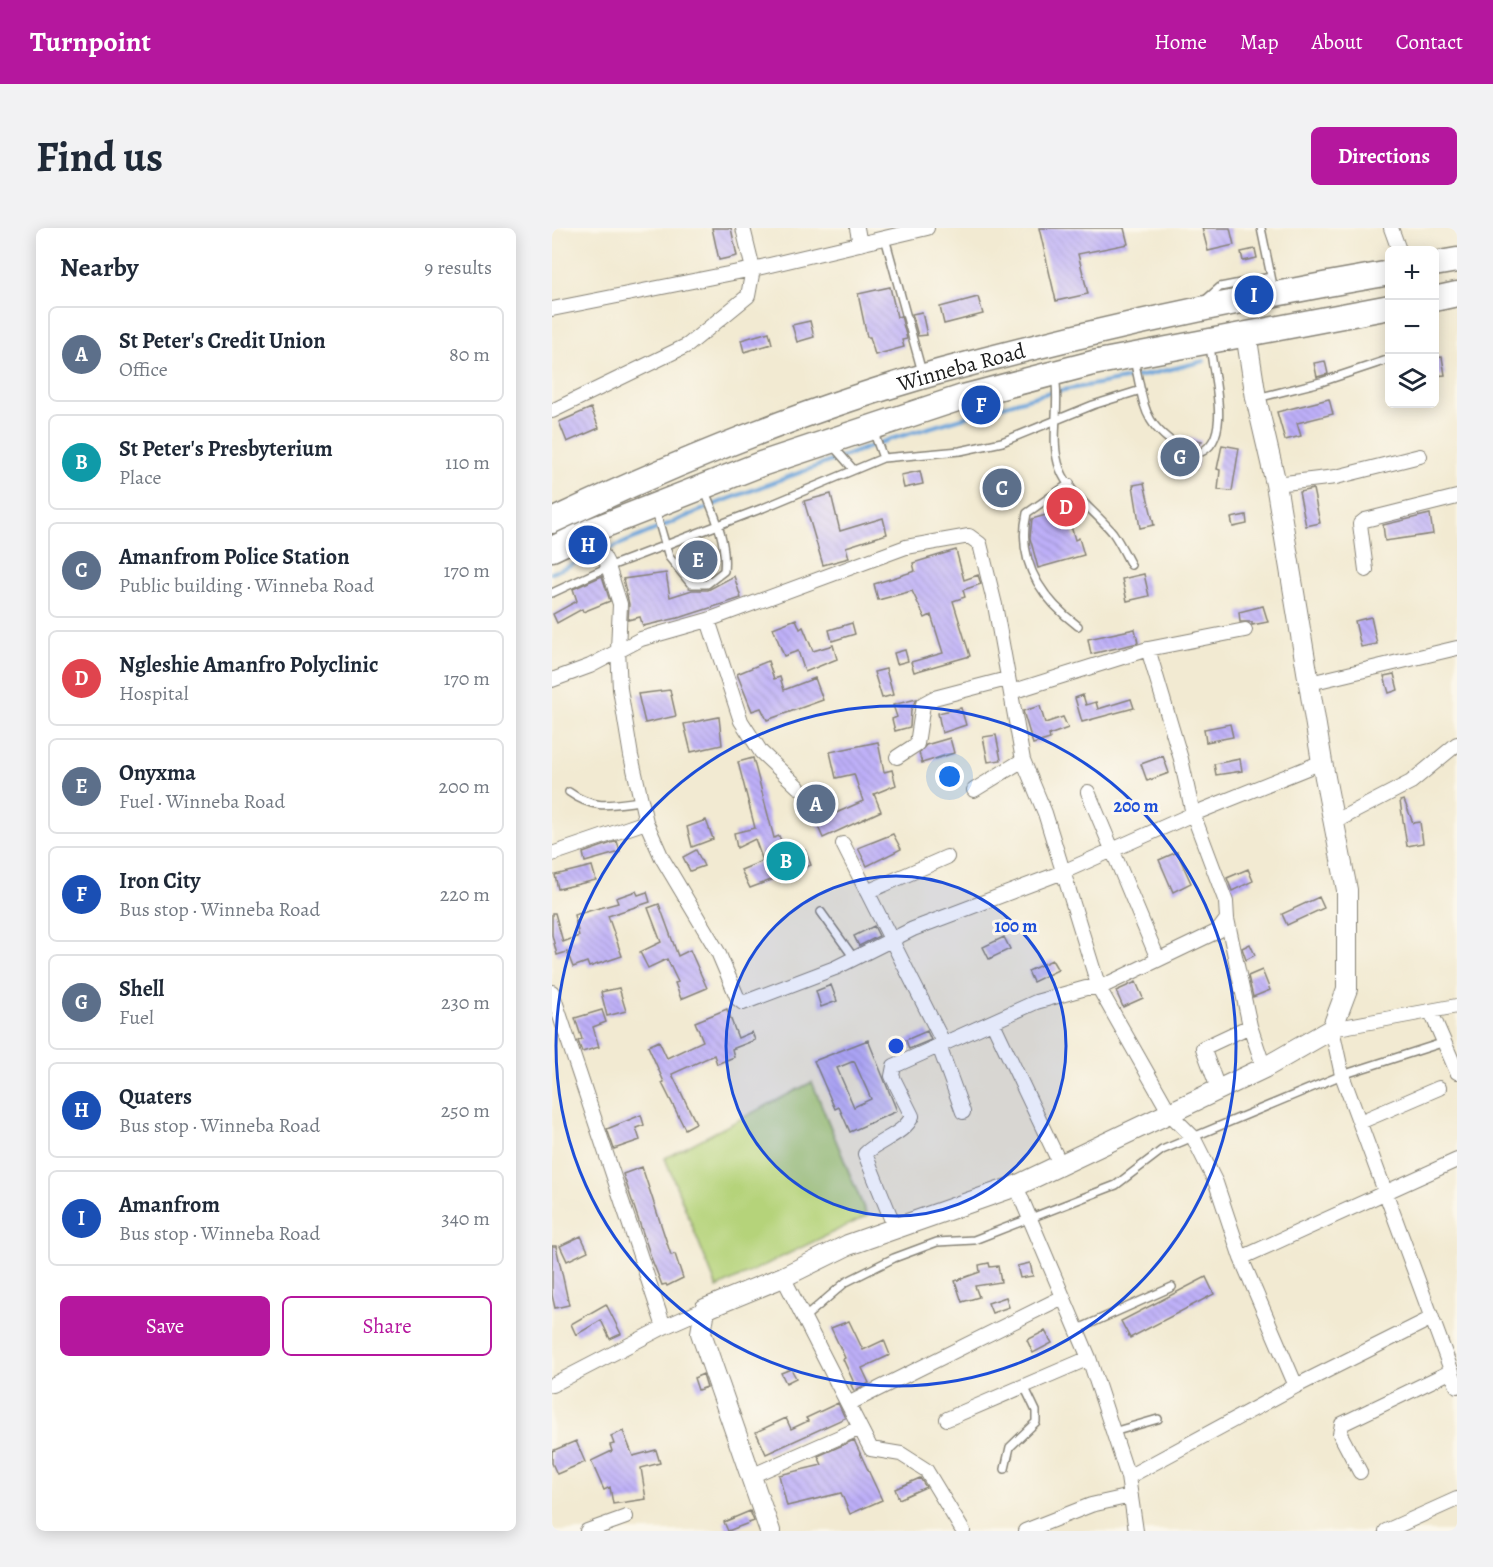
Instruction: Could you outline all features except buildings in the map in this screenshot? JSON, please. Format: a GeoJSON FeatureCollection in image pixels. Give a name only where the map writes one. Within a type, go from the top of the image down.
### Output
{"type":"FeatureCollection","features":[{"type":"Feature","properties":{"kind":"highway"},"geometry":{"type":"LineString","coordinates":[[1439,263],[1457,260]]}},
{"type":"Feature","properties":{"kind":"highway","name":"Winneba Road"},"geometry":{"type":"LineString","coordinates":[[552,521],[676,465],[755,434],[923,377],[1196,310],[1273,286],[1385,273]]}},
{"type":"Feature","properties":{"kind":"highway"},"geometry":{"type":"LineString","coordinates":[[1439,297],[1457,294]]}},
{"type":"Feature","properties":{"kind":"highway","name":"Winneba Road"},"geometry":{"type":"LineString","coordinates":[[552,549],[590,531],[703,487],[828,441],[963,396],[1054,372],[1133,355],[1385,308]]}},
{"type":"Feature","properties":{"kind":"street"},"geometry":{"type":"LineString","coordinates":[[552,411],[688,345],[748,296],[753,269],[743,228]]}},
{"type":"Feature","properties":{"kind":"street"},"geometry":{"type":"LineString","coordinates":[[857,228],[860,244]]}},
{"type":"Feature","properties":{"kind":"street"},"geometry":{"type":"LineString","coordinates":[[552,309],[753,269],[927,228]]}},
{"type":"Feature","properties":{"kind":"street"},"geometry":{"type":"LineString","coordinates":[[1391,228],[1398,246]]}},
{"type":"Feature","properties":{"kind":"street"},"geometry":{"type":"LineString","coordinates":[[1246,333],[1256,398],[1276,484],[1322,762],[1347,890],[1347,990],[1332,1029],[1342,1075],[1457,1386]]}},
{"type":"Feature","properties":{"kind":"street"},"geometry":{"type":"LineString","coordinates":[[1276,484],[1336,477],[1420,456]]}},
{"type":"Feature","properties":{"kind":"street"},"geometry":{"type":"LineString","coordinates":[[1366,570],[1360,524],[1365,520],[1457,497]]}},
{"type":"Feature","properties":{"kind":"street"},"geometry":{"type":"LineString","coordinates":[[590,531],[608,567],[620,604],[618,650],[624,717],[646,822],[662,858],[710,934],[738,999],[743,1003],[854,958],[891,939],[1063,872],[1193,814],[1322,762]]}},
{"type":"Feature","properties":{"kind":"street"},"geometry":{"type":"LineString","coordinates":[[552,680],[590,666],[641,639],[708,620],[906,547],[969,536],[980,544],[995,605],[1023,760],[1046,813],[1100,988],[1171,1115],[1193,1137],[1215,1183],[1241,1258],[1296,1386]]}},
{"type":"Feature","properties":{"kind":"street"},"geometry":{"type":"LineString","coordinates":[[708,620],[741,721],[761,752],[798,787]]}},
{"type":"Feature","properties":{"kind":"street"},"geometry":{"type":"LineString","coordinates":[[897,757],[917,744],[923,704],[934,698],[1009,685],[1148,649],[1245,630]]}},
{"type":"Feature","properties":{"kind":"street"},"geometry":{"type":"LineString","coordinates":[[1310,683],[1457,648]]}},
{"type":"Feature","properties":{"kind":"street"},"geometry":{"type":"LineString","coordinates":[[1148,649],[1181,759],[1193,814],[1226,902],[1227,919],[1250,1026],[1264,1068]]}},
{"type":"Feature","properties":{"kind":"street"},"geometry":{"type":"LineString","coordinates":[[1334,822],[1411,782],[1457,744]]}},
{"type":"Feature","properties":{"kind":"street"},"geometry":{"type":"LineString","coordinates":[[974,790],[1023,760]]}},
{"type":"Feature","properties":{"kind":"street"},"geometry":{"type":"LineString","coordinates":[[1088,792],[1114,849],[1158,959]]}},
{"type":"Feature","properties":{"kind":"street"},"geometry":{"type":"LineString","coordinates":[[552,854],[646,822]]}},
{"type":"Feature","properties":{"kind":"street"},"geometry":{"type":"LineString","coordinates":[[843,844],[941,1045],[963,1112]]}},
{"type":"Feature","properties":{"kind":"street"},"geometry":{"type":"LineString","coordinates":[[867,892],[947,857]]}},
{"type":"Feature","properties":{"kind":"street"},"geometry":{"type":"LineString","coordinates":[[896,1228],[865,1154],[872,1147],[909,1125],[912,1116],[892,1076],[894,1066],[1036,1002],[1086,988],[1100,988],[1218,931],[1227,919]]}},
{"type":"Feature","properties":{"kind":"street"},"geometry":{"type":"LineString","coordinates":[[552,992],[664,1327]]}},
{"type":"Feature","properties":{"kind":"street"},"geometry":{"type":"LineString","coordinates":[[552,1385],[664,1327],[783,1277],[848,1245],[1016,1186],[1061,1166],[1219,1091],[1332,1029],[1457,1006]]}},
{"type":"Feature","properties":{"kind":"street"},"geometry":{"type":"LineString","coordinates":[[1431,1012],[1451,1040],[1457,1072]]}},
{"type":"Feature","properties":{"kind":"street"},"geometry":{"type":"LineString","coordinates":[[993,1023],[1061,1166]]}},
{"type":"Feature","properties":{"kind":"street"},"geometry":{"type":"LineString","coordinates":[[1219,1091],[1203,1048],[1250,1026]]}},
{"type":"Feature","properties":{"kind":"street"},"geometry":{"type":"LineString","coordinates":[[1360,1122],[1439,1088]]}},
{"type":"Feature","properties":{"kind":"street"},"geometry":{"type":"LineString","coordinates":[[1241,1258],[1384,1191],[1457,1160]]}},
{"type":"Feature","properties":{"kind":"street"},"geometry":{"type":"LineString","coordinates":[[1016,1186],[1089,1359],[1128,1477],[1136,1531]]}},
{"type":"Feature","properties":{"kind":"street"},"geometry":{"type":"LineString","coordinates":[[783,1277],[871,1449],[901,1454],[926,1470],[963,1531]]}},
{"type":"Feature","properties":{"kind":"street"},"geometry":{"type":"LineString","coordinates":[[848,1404],[1063,1297]]}},
{"type":"Feature","properties":{"kind":"street"},"geometry":{"type":"LineString","coordinates":[[705,1309],[701,1333],[770,1531]]}},
{"type":"Feature","properties":{"kind":"street"},"geometry":{"type":"LineString","coordinates":[[1128,1477],[1296,1386],[1432,1318]]}},
{"type":"Feature","properties":{"kind":"street"},"geometry":{"type":"LineString","coordinates":[[947,1419],[1089,1359]]}},
{"type":"Feature","properties":{"kind":"street"},"geometry":{"type":"LineString","coordinates":[[1360,1472],[1340,1434],[1342,1424],[1452,1371]]}},
{"type":"Feature","properties":{"kind":"street"},"geometry":{"type":"LineString","coordinates":[[751,1476],[860,1428]]}},
{"type":"Feature","properties":{"kind":"street"},"geometry":{"type":"LineString","coordinates":[[1025,1531],[1070,1512],[1131,1496]]}},
{"type":"Feature","properties":{"kind":"street"},"geometry":{"type":"LineString","coordinates":[[1386,1531],[1457,1499]]}},
{"type":"Feature","properties":{"kind":"street"},"geometry":{"type":"LineString","coordinates":[[587,1531],[626,1517]]}},
{"type":"Feature","properties":{"kind":"street"},"geometry":{"type":"LineString","coordinates":[[1417,1517],[1424,1531]]}},
{"type":"Feature","properties":{"kind":"lane"},"geometry":{"type":"LineString","coordinates":[[1261,228],[1273,286]]}},
{"type":"Feature","properties":{"kind":"lane"},"geometry":{"type":"LineString","coordinates":[[885,238],[923,377]]}},
{"type":"Feature","properties":{"kind":"lane"},"geometry":{"type":"LineString","coordinates":[[1199,453],[1209,449],[1215,440],[1219,421],[1210,340]]}},
{"type":"Feature","properties":{"kind":"lane"},"geometry":{"type":"LineString","coordinates":[[1133,355],[1146,412],[1155,430],[1185,452]]}},
{"type":"Feature","properties":{"kind":"lane"},"geometry":{"type":"LineString","coordinates":[[1256,398],[1321,382],[1385,361]]}},
{"type":"Feature","properties":{"kind":"lane"},"geometry":{"type":"LineString","coordinates":[[1054,372],[1058,394],[1055,438],[1060,469],[1082,501],[1113,533],[1131,565]]}},
{"type":"Feature","properties":{"kind":"lane"},"geometry":{"type":"LineString","coordinates":[[552,593],[608,567],[665,544],[719,526],[883,458],[960,451],[1002,442],[1141,390]]}},
{"type":"Feature","properties":{"kind":"lane"},"geometry":{"type":"LineString","coordinates":[[872,426],[883,458]]}},
{"type":"Feature","properties":{"kind":"lane"},"geometry":{"type":"LineString","coordinates":[[828,441],[854,470]]}},
{"type":"Feature","properties":{"kind":"lane"},"geometry":{"type":"LineString","coordinates":[[1070,483],[1027,513],[1024,540],[1027,557],[1039,586],[1053,606],[1078,626]]}},
{"type":"Feature","properties":{"kind":"lane"},"geometry":{"type":"LineString","coordinates":[[654,506],[669,557],[691,584],[707,584],[724,570],[726,554],[719,526],[703,487]]}},
{"type":"Feature","properties":{"kind":"lane"},"geometry":{"type":"LineString","coordinates":[[569,792],[584,802],[598,806],[640,801]]}},
{"type":"Feature","properties":{"kind":"lane"},"geometry":{"type":"LineString","coordinates":[[821,912],[854,958]]}},
{"type":"Feature","properties":{"kind":"lane"},"geometry":{"type":"LineString","coordinates":[[804,1318],[846,1282],[894,1258],[937,1242],[974,1240],[1116,1185],[1162,1150],[1342,1075],[1451,1040]]}},
{"type":"Feature","properties":{"kind":"lane"},"geometry":{"type":"LineString","coordinates":[[1077,1330],[1172,1287]]}},
{"type":"Feature","properties":{"kind":"lane"},"geometry":{"type":"LineString","coordinates":[[1005,1468],[1010,1447],[1036,1422],[1036,1410],[1024,1386]]}},
{"type":"Feature","properties":{"kind":"lane"},"geometry":{"type":"LineString","coordinates":[[1113,1432],[1158,1419]]}},
{"type":"Feature","properties":{"kind":"green space"},"geometry":{"type":"Polygon","coordinates":[[[812,1082],[867,1216],[717,1288],[665,1158],[812,1082]]]}},
{"type":"Feature","properties":{"kind":"waterway"},"geometry":{"type":"LineString","coordinates":[[552,573],[723,501],[891,439],[1047,393],[1147,375],[1204,361]]}},
{"type":"Feature","properties":{"kind":"place","name":"Amanfrom"},"geometry":{"type":"Point","coordinates":[1254,295]}},
{"type":"Feature","properties":{"kind":"place","name":"Iron City"},"geometry":{"type":"Point","coordinates":[981,405]}},
{"type":"Feature","properties":{"kind":"place","name":"Shell"},"geometry":{"type":"Point","coordinates":[1180,457]}},
{"type":"Feature","properties":{"kind":"place","name":"Amanfrom Police Station"},"geometry":{"type":"Point","coordinates":[1002,488]}},
{"type":"Feature","properties":{"kind":"place","name":"Ngleshie Amanfro Polyclinic"},"geometry":{"type":"Point","coordinates":[1066,507]}},
{"type":"Feature","properties":{"kind":"place","name":"Quaters"},"geometry":{"type":"Point","coordinates":[588,545]}},
{"type":"Feature","properties":{"kind":"place","name":"Onyxma"},"geometry":{"type":"Point","coordinates":[698,560]}},
{"type":"Feature","properties":{"kind":"place","name":"St Peter's Credit Union"},"geometry":{"type":"Point","coordinates":[816,804]}},
{"type":"Feature","properties":{"kind":"place","name":"St Peter's Presbyterium"},"geometry":{"type":"Point","coordinates":[786,861]}}]}
